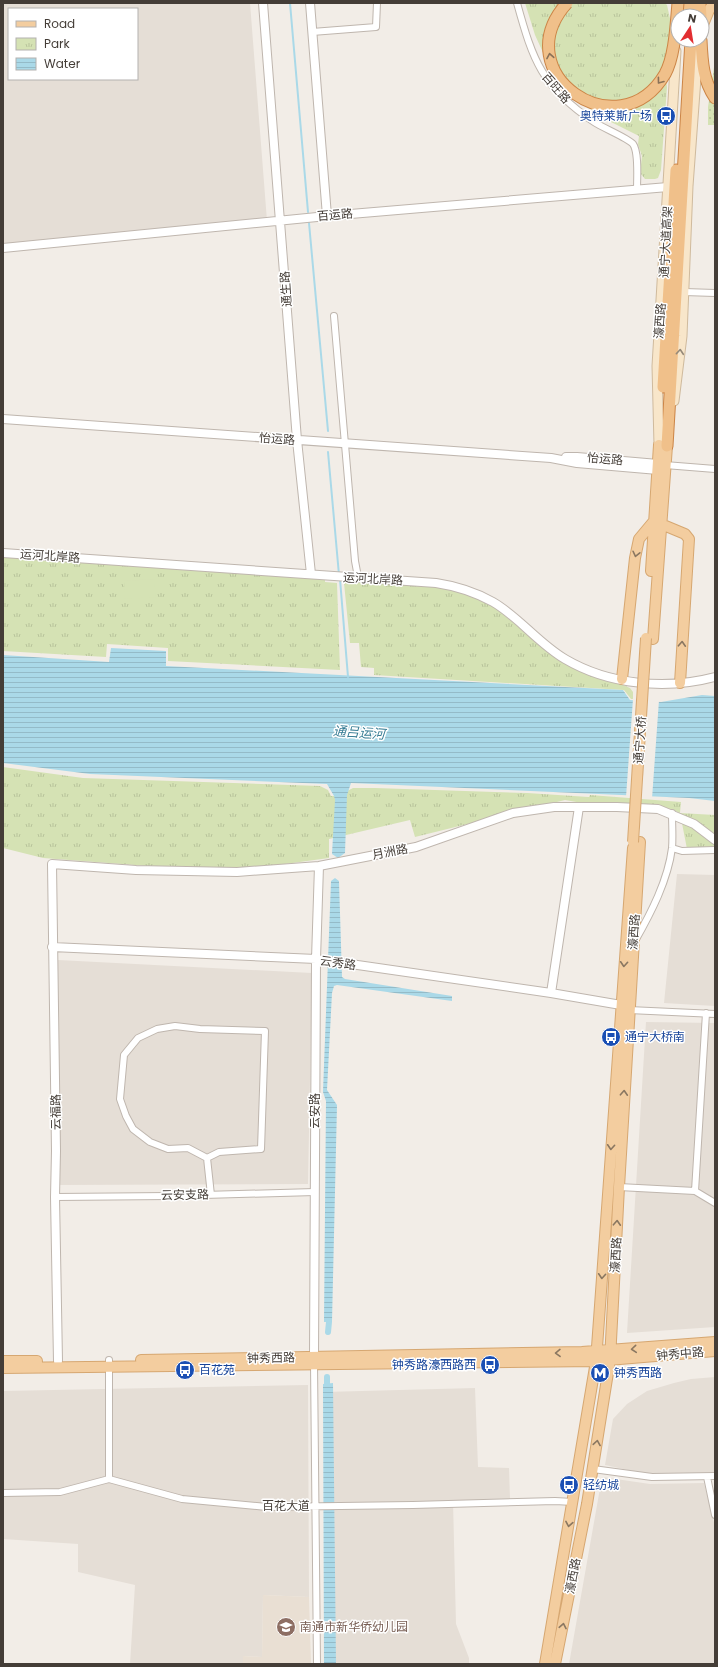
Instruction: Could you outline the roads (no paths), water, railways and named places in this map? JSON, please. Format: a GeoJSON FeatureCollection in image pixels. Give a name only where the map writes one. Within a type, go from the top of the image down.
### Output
{"type":"FeatureCollection","features":[{"type":"Feature","properties":{"kind":"highway"},"geometry":{"type":"LineString","coordinates":[[567,3],[559,12],[551,32],[548,48],[551,64],[560,80],[571,92],[589,102],[599,105],[612,106],[629,104],[641,99],[659,83],[666,73],[671,56],[679,4]]}},
{"type":"Feature","properties":{"kind":"highway","name":"通宁大道高架"},"geometry":{"type":"LineString","coordinates":[[674,271],[683,48]]}},
{"type":"Feature","properties":{"kind":"highway","name":"通宁大道高架"},"geometry":{"type":"LineString","coordinates":[[663,446],[690,48]]}},
{"type":"Feature","properties":{"kind":"highway"},"geometry":{"type":"LineString","coordinates":[[701,48],[702,68],[707,84],[715,98]]}},
{"type":"Feature","properties":{"kind":"main road","name":"濠西路"},"geometry":{"type":"LineString","coordinates":[[663,446],[657,366],[679,4]]}},
{"type":"Feature","properties":{"kind":"main road","name":"濠西路"},"geometry":{"type":"LineString","coordinates":[[650,639],[663,446],[678,376],[684,292],[688,186],[697,48]]}},
{"type":"Feature","properties":{"kind":"main road"},"geometry":{"type":"LineString","coordinates":[[622,680],[634,558],[639,539],[658,523],[685,534],[689,539],[680,683]]}},
{"type":"Feature","properties":{"kind":"main road","name":"通宁大桥"},"geometry":{"type":"LineString","coordinates":[[637,842],[650,639]]}},
{"type":"Feature","properties":{"kind":"main road","name":"濠西路"},"geometry":{"type":"LineString","coordinates":[[555,1664],[593,1468],[610,1355],[619,1187],[625,1007],[634,944],[637,842]]}},
{"type":"Feature","properties":{"kind":"main road","name":"濠西路"},"geometry":{"type":"LineString","coordinates":[[545,1664],[597,1356],[637,842]]}},
{"type":"Feature","properties":{"kind":"main road","name":"钟秀中路"},"geometry":{"type":"LineString","coordinates":[[610,1355],[715,1342]]}},
{"type":"Feature","properties":{"kind":"main road","name":"钟秀中路"},"geometry":{"type":"LineString","coordinates":[[597,1356],[715,1351]]}},
{"type":"Feature","properties":{"kind":"main road","name":"钟秀西路"},"geometry":{"type":"LineString","coordinates":[[3,1368],[109,1363],[597,1356]]}},
{"type":"Feature","properties":{"kind":"main road","name":"钟秀西路"},"geometry":{"type":"LineString","coordinates":[[3,1361],[109,1363]]}},
{"type":"Feature","properties":{"kind":"street","name":"通生路"},"geometry":{"type":"LineString","coordinates":[[263,3],[297,440],[311,574]]}},
{"type":"Feature","properties":{"kind":"street"},"geometry":{"type":"LineString","coordinates":[[310,3],[327,216]]}},
{"type":"Feature","properties":{"kind":"street"},"geometry":{"type":"LineString","coordinates":[[312,32],[376,27],[377,3]]}},
{"type":"Feature","properties":{"kind":"street","name":"百旺路"},"geometry":{"type":"LineString","coordinates":[[517,3],[528,43],[536,63],[546,78],[576,109],[597,124],[632,143],[636,149],[637,189]]}},
{"type":"Feature","properties":{"kind":"street","name":"百运路"},"geometry":{"type":"LineString","coordinates":[[3,248],[280,220],[668,187]]}},
{"type":"Feature","properties":{"kind":"street"},"geometry":{"type":"LineString","coordinates":[[684,292],[715,293]]}},
{"type":"Feature","properties":{"kind":"street"},"geometry":{"type":"LineString","coordinates":[[334,316],[355,561],[355,577]]}},
{"type":"Feature","properties":{"kind":"street","name":"怡运路"},"geometry":{"type":"LineString","coordinates":[[3,419],[551,458],[577,457],[661,466]]}},
{"type":"Feature","properties":{"kind":"street"},"geometry":{"type":"LineString","coordinates":[[661,466],[715,469]]}},
{"type":"Feature","properties":{"kind":"street","name":"运河北岸路"},"geometry":{"type":"LineString","coordinates":[[3,553],[436,583],[458,587],[494,602],[538,639],[564,658],[597,674],[622,680],[663,684],[699,681],[715,677]]}},
{"type":"Feature","properties":{"kind":"street","name":"月洲路"},"geometry":{"type":"LineString","coordinates":[[52,864],[136,870],[237,872],[319,866],[416,847],[513,813],[554,807],[617,806],[658,809],[694,824],[715,840]]}},
{"type":"Feature","properties":{"kind":"street"},"geometry":{"type":"LineString","coordinates":[[551,993],[579,807]]}},
{"type":"Feature","properties":{"kind":"street"},"geometry":{"type":"LineString","coordinates":[[634,944],[646,922],[664,881],[672,848],[672,814]]}},
{"type":"Feature","properties":{"kind":"street"},"geometry":{"type":"LineString","coordinates":[[672,848],[682,851],[715,850]]}},
{"type":"Feature","properties":{"kind":"street","name":"云福路"},"geometry":{"type":"LineString","coordinates":[[52,864],[58,1361]]}},
{"type":"Feature","properties":{"kind":"street","name":"云安路"},"geometry":{"type":"LineString","coordinates":[[314,1361],[316,959],[319,866]]}},
{"type":"Feature","properties":{"kind":"street","name":"云秀路"},"geometry":{"type":"LineString","coordinates":[[52,947],[316,959],[551,993],[625,1007]]}},
{"type":"Feature","properties":{"kind":"street"},"geometry":{"type":"LineString","coordinates":[[625,1007],[715,1014]]}},
{"type":"Feature","properties":{"kind":"street"},"geometry":{"type":"LineString","coordinates":[[695,1191],[706,1013]]}},
{"type":"Feature","properties":{"kind":"street"},"geometry":{"type":"LineString","coordinates":[[175,1026],[200,1029],[265,1031],[261,1149],[219,1152],[207,1158],[188,1148],[168,1149],[150,1142],[133,1129],[126,1116],[120,1099],[124,1055],[138,1038],[156,1029],[175,1026]]}},
{"type":"Feature","properties":{"kind":"street"},"geometry":{"type":"LineString","coordinates":[[207,1158],[211,1195]]}},
{"type":"Feature","properties":{"kind":"street"},"geometry":{"type":"LineString","coordinates":[[619,1187],[695,1191],[715,1203]]}},
{"type":"Feature","properties":{"kind":"street","name":"云安支路"},"geometry":{"type":"LineString","coordinates":[[55,1197],[315,1192]]}},
{"type":"Feature","properties":{"kind":"street"},"geometry":{"type":"LineString","coordinates":[[314,1361],[317,1506],[317,1664]]}},
{"type":"Feature","properties":{"kind":"street"},"geometry":{"type":"LineString","coordinates":[[3,1493],[60,1492],[109,1479],[109,1363]]}},
{"type":"Feature","properties":{"kind":"street"},"geometry":{"type":"LineString","coordinates":[[593,1468],[652,1477],[715,1476]]}},
{"type":"Feature","properties":{"kind":"street"},"geometry":{"type":"LineString","coordinates":[[707,1477],[715,1515]]}},
{"type":"Feature","properties":{"kind":"street","name":"百花大道"},"geometry":{"type":"LineString","coordinates":[[109,1479],[182,1499],[267,1508],[555,1501],[573,1502]]}},
{"type":"Feature","properties":{"kind":"water","name":"通吕运河"},"geometry":{"type":"Polygon","coordinates":[[[111,648],[166,651],[166,666],[623,690],[630,700],[661,702],[702,695],[715,696],[715,801],[689,798],[351,783],[347,795],[345,853],[338,858],[332,854],[335,800],[327,784],[90,774],[3,763],[3,655],[109,662],[111,648]]]}},
{"type":"Feature","properties":{"kind":"water"},"geometry":{"type":"Polygon","coordinates":[[[335,878],[339,881],[342,977],[345,979],[452,996],[452,1001],[337,985],[334,986],[332,993],[327,1090],[337,1105],[332,1322],[324,1322],[326,1101],[323,1092],[331,881],[335,878]]]}},
{"type":"Feature","properties":{"kind":"water"},"geometry":{"type":"Polygon","coordinates":[[[333,1383],[336,1664],[324,1664],[323,1384],[333,1383]]]}},
{"type":"Feature","properties":{"kind":"waterway"},"geometry":{"type":"LineString","coordinates":[[290,3],[308,212]]}},
{"type":"Feature","properties":{"kind":"waterway"},"geometry":{"type":"LineString","coordinates":[[309,223],[328,431]]}},
{"type":"Feature","properties":{"kind":"waterway"},"geometry":{"type":"LineString","coordinates":[[328,452],[339,575]]}},
{"type":"Feature","properties":{"kind":"waterway"},"geometry":{"type":"LineString","coordinates":[[340,579],[348,677]]}},
{"type":"Feature","properties":{"kind":"waterway"},"geometry":{"type":"LineString","coordinates":[[328,1332],[329,1322]]}},
{"type":"Feature","properties":{"kind":"waterway"},"geometry":{"type":"LineString","coordinates":[[327,1377],[327,1384]]}},
{"type":"Feature","properties":{"kind":"place","name":"奥特莱斯广场"},"geometry":{"type":"Point","coordinates":[666,116]}},
{"type":"Feature","properties":{"kind":"place","name":"通宁大桥南"},"geometry":{"type":"Point","coordinates":[611,1037]}},
{"type":"Feature","properties":{"kind":"place","name":"钟秀路濠西路西"},"geometry":{"type":"Point","coordinates":[490,1365]}},
{"type":"Feature","properties":{"kind":"place","name":"百花苑"},"geometry":{"type":"Point","coordinates":[185,1370]}},
{"type":"Feature","properties":{"kind":"place","name":"钟秀西路"},"geometry":{"type":"Point","coordinates":[600,1373]}},
{"type":"Feature","properties":{"kind":"place","name":"轻纺城"},"geometry":{"type":"Point","coordinates":[569,1485]}},
{"type":"Feature","properties":{"kind":"place","name":"南通市新华侨幼儿园"},"geometry":{"type":"Point","coordinates":[286,1627]}}]}
